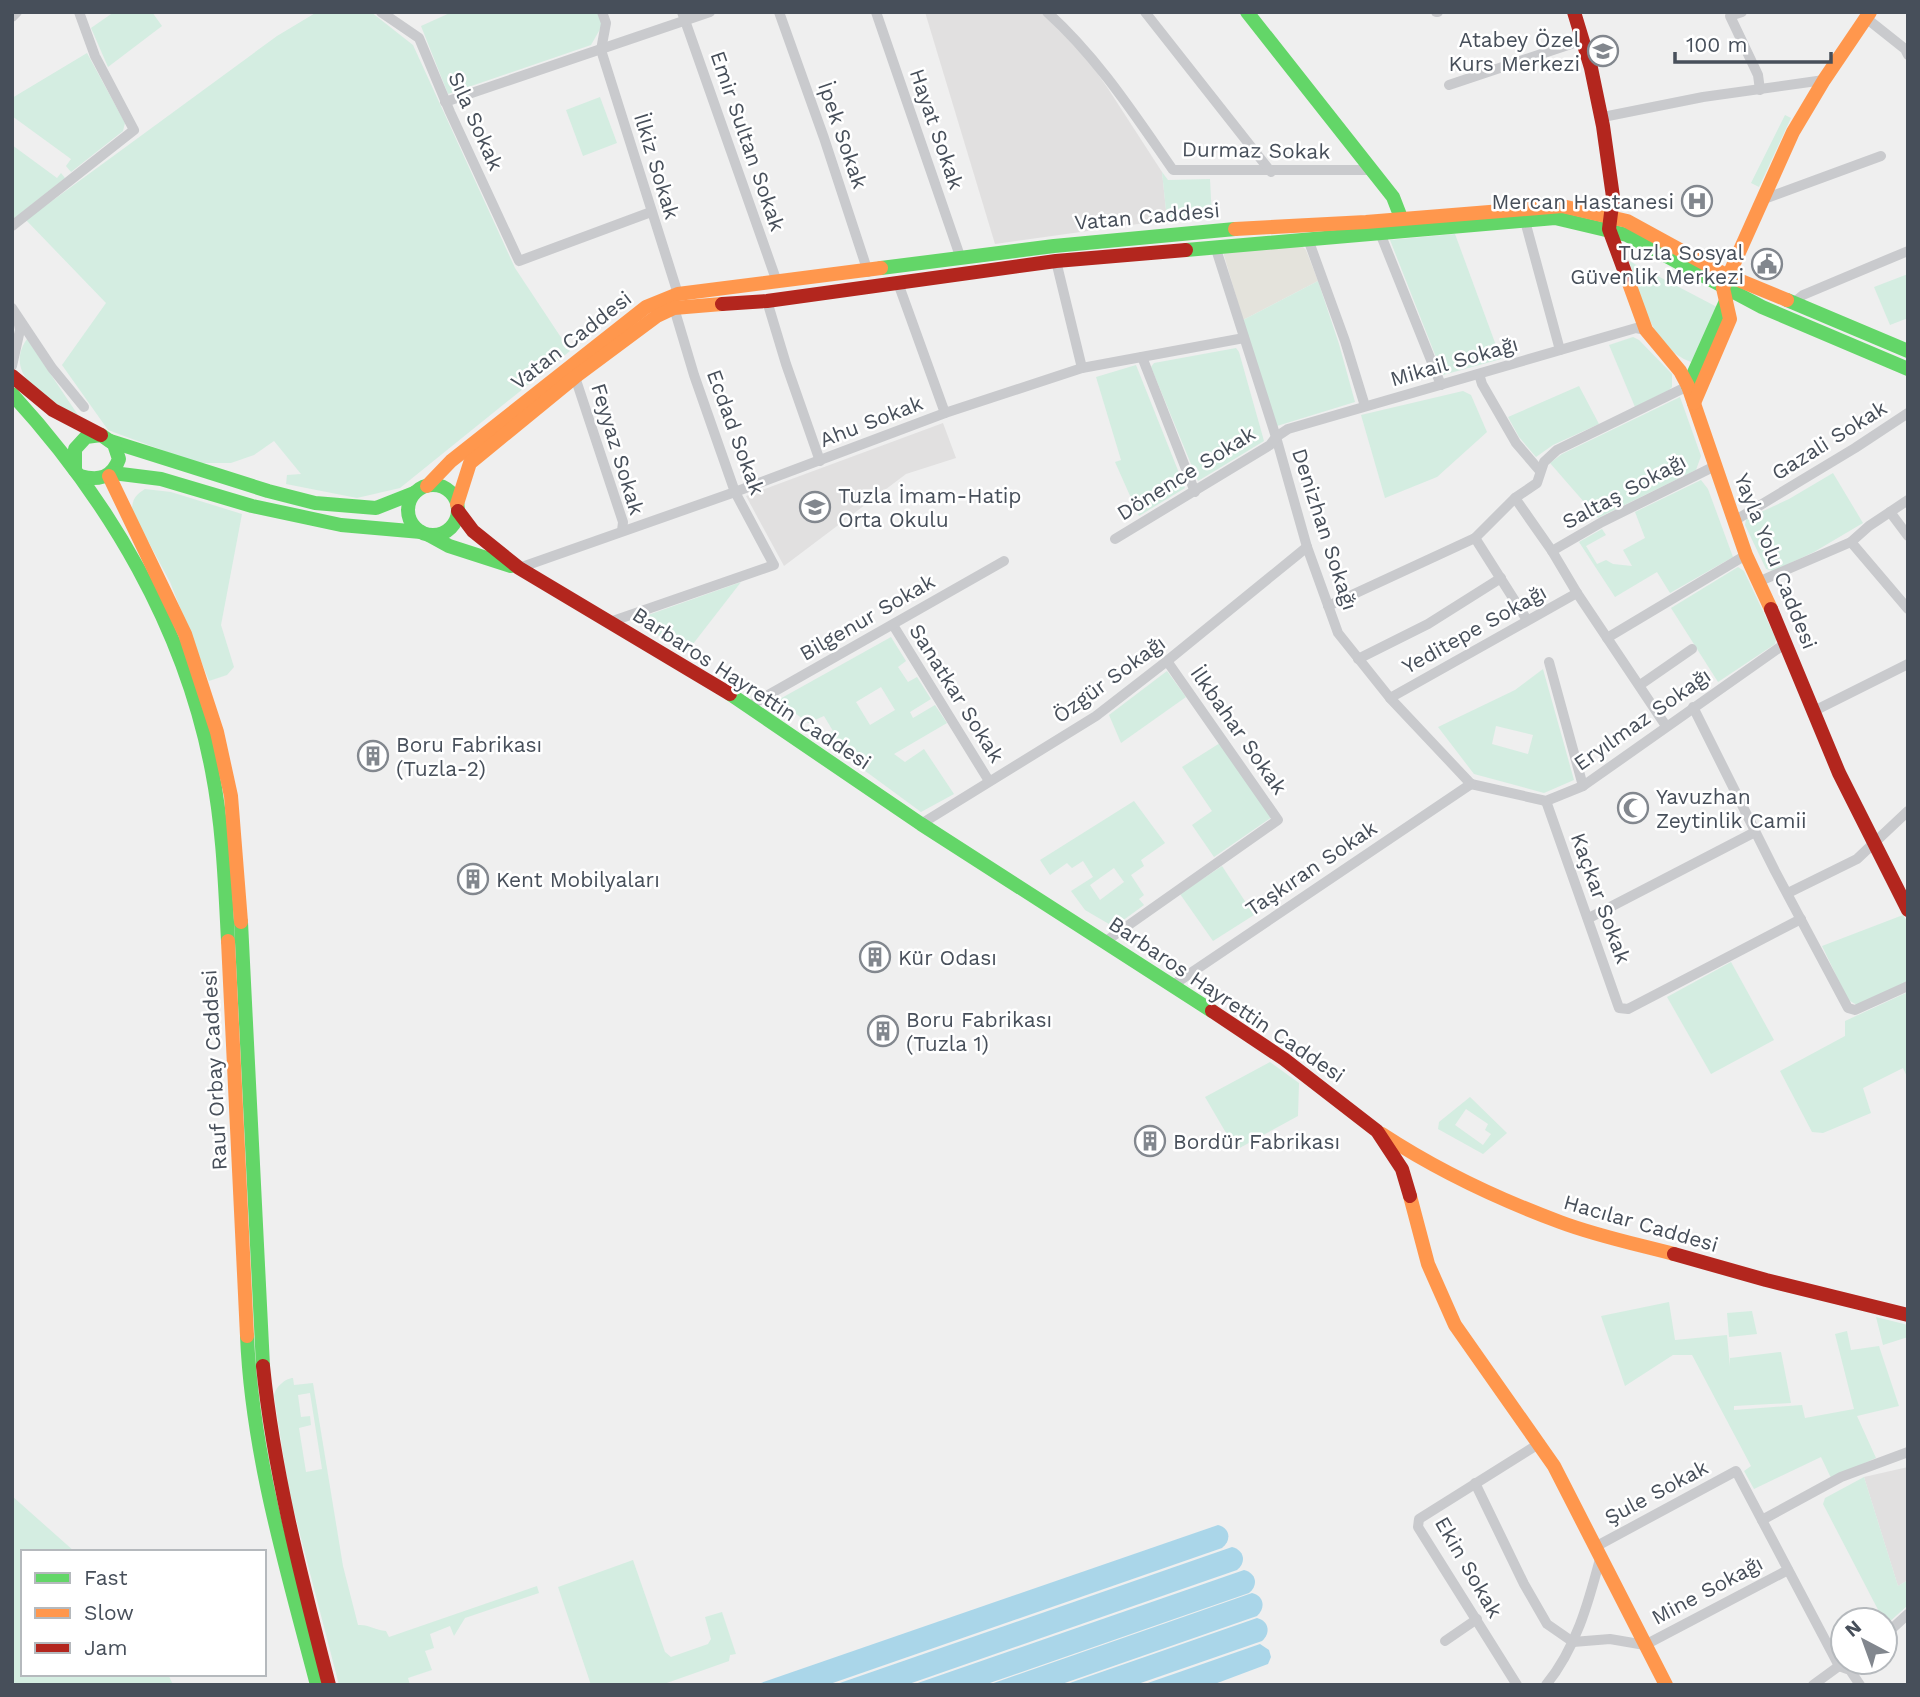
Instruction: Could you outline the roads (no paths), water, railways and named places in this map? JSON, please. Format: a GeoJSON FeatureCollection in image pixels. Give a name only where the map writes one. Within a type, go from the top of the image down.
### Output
{"type":"FeatureCollection","features":[{"type":"Feature","properties":{"kind":"main road","name":"Yayla Yolu Caddesi"},"geometry":{"type":"LineString","coordinates":[[1574,12],[1603,117],[1612,188],[1611,222],[1646,330],[1680,371],[1688,386],[1746,555],[1866,831],[1875,842],[1908,910]]}},
{"type":"Feature","properties":{"kind":"main road"},"geometry":{"type":"LineString","coordinates":[[1252,14],[1393,197],[1404,225]]}},
{"type":"Feature","properties":{"kind":"main road"},"geometry":{"type":"LineString","coordinates":[[1688,386],[1793,132],[1868,15]]}},
{"type":"Feature","properties":{"kind":"main road","name":"Vatan Caddesi"},"geometry":{"type":"LineString","coordinates":[[458,508],[470,463],[575,377],[676,301],[767,300],[1056,261],[1380,233],[1404,225],[1562,206],[1611,222],[1628,235],[1729,290],[1908,369]]}},
{"type":"Feature","properties":{"kind":"main road","name":"Vatan Caddesi"},"geometry":{"type":"LineString","coordinates":[[421,489],[451,461],[646,307],[777,282],[1054,246],[1163,235],[1555,218],[1611,222]]}},
{"type":"Feature","properties":{"kind":"main road","name":"Vatan Caddesi"},"geometry":{"type":"LineString","coordinates":[[1729,290],[1791,304],[1908,351]]}},
{"type":"Feature","properties":{"kind":"main road"},"geometry":{"type":"LineString","coordinates":[[1694,403],[1730,319],[1729,290]]}},
{"type":"Feature","properties":{"kind":"main road"},"geometry":{"type":"LineString","coordinates":[[12,376],[52,410],[106,438],[268,491],[315,503],[376,508],[421,489],[442,487],[449,491],[473,531],[519,568]]}},
{"type":"Feature","properties":{"kind":"main road","name":"Rauf Orbay Caddesi"},"geometry":{"type":"LineString","coordinates":[[12,394],[64,453],[124,541],[160,610],[197,712],[213,776],[220,818],[225,886],[249,1383],[256,1433],[278,1533],[317,1685]]}},
{"type":"Feature","properties":{"kind":"main road"},"geometry":{"type":"LineString","coordinates":[[106,438],[86,438],[80,442],[74,455],[78,473],[94,480],[111,474],[156,478],[289,514],[341,525],[425,533],[445,532],[456,519],[458,508]]}},
{"type":"Feature","properties":{"kind":"main road","name":"Rauf Orbay Caddesi"},"geometry":{"type":"LineString","coordinates":[[106,438],[118,451],[119,459],[111,474],[123,506],[185,634],[217,732],[231,796],[240,908],[265,1388],[282,1493],[329,1685]]}},
{"type":"Feature","properties":{"kind":"main road"},"geometry":{"type":"LineString","coordinates":[[123,506],[127,492],[133,485],[156,478]]}},
{"type":"Feature","properties":{"kind":"main road"},"geometry":{"type":"LineString","coordinates":[[421,489],[410,500],[408,514],[411,522],[449,547],[519,568]]}},
{"type":"Feature","properties":{"kind":"main road","name":"Barbaros Hayrettin Caddesi"},"geometry":{"type":"LineString","coordinates":[[519,568],[749,706],[921,824],[1106,941],[1284,1059],[1377,1131],[1402,1169],[1428,1264],[1455,1325],[1554,1466],[1666,1685]]}},
{"type":"Feature","properties":{"kind":"main road","name":"Hacılar Caddesi"},"geometry":{"type":"LineString","coordinates":[[1377,1131],[1417,1157],[1478,1188],[1562,1223],[1766,1280],[1908,1315]]}},
{"type":"Feature","properties":{"kind":"street"},"geometry":{"type":"LineString","coordinates":[[12,17],[17,12]]}},
{"type":"Feature","properties":{"kind":"street"},"geometry":{"type":"LineString","coordinates":[[12,226],[134,130],[95,57],[79,12]]}},
{"type":"Feature","properties":{"kind":"street","name":"Sıla Sokak"},"geometry":{"type":"LineString","coordinates":[[380,12],[419,38],[445,102],[519,261],[651,212]]}},
{"type":"Feature","properties":{"kind":"street"},"geometry":{"type":"LineString","coordinates":[[601,50],[606,23],[602,12]]}},
{"type":"Feature","properties":{"kind":"street"},"geometry":{"type":"LineString","coordinates":[[445,102],[601,50],[683,16],[710,12]]}},
{"type":"Feature","properties":{"kind":"street","name":"İpek Sokak"},"geometry":{"type":"LineString","coordinates":[[779,12],[868,272]]}},
{"type":"Feature","properties":{"kind":"street","name":"Hayat Sokak"},"geometry":{"type":"LineString","coordinates":[[876,12],[961,259]]}},
{"type":"Feature","properties":{"kind":"street","name":"Durmaz Sokak"},"geometry":{"type":"LineString","coordinates":[[1047,12],[1077,40],[1114,84],[1173,170],[1372,170]]}},
{"type":"Feature","properties":{"kind":"street"},"geometry":{"type":"LineString","coordinates":[[1144,12],[1271,172]]}},
{"type":"Feature","properties":{"kind":"street"},"geometry":{"type":"LineString","coordinates":[[1742,12],[1730,16],[1758,75],[1760,90]]}},
{"type":"Feature","properties":{"kind":"street"},"geometry":{"type":"LineString","coordinates":[[1868,15],[1905,49],[1908,55]]}},
{"type":"Feature","properties":{"kind":"street","name":"Emir Sultan Sokak"},"geometry":{"type":"LineString","coordinates":[[683,16],[777,282]]}},
{"type":"Feature","properties":{"kind":"street"},"geometry":{"type":"LineString","coordinates":[[1449,85],[1583,40]]}},
{"type":"Feature","properties":{"kind":"street","name":"İlkiz Sokak"},"geometry":{"type":"LineString","coordinates":[[601,50],[676,301]]}},
{"type":"Feature","properties":{"kind":"street"},"geometry":{"type":"LineString","coordinates":[[1603,117],[1703,97],[1824,80]]}},
{"type":"Feature","properties":{"kind":"street"},"geometry":{"type":"LineString","coordinates":[[1764,199],[1881,156]]}},
{"type":"Feature","properties":{"kind":"street"},"geometry":{"type":"LineString","coordinates":[[1525,221],[1560,350]]}},
{"type":"Feature","properties":{"kind":"street"},"geometry":{"type":"LineString","coordinates":[[1380,233],[1441,385]]}},
{"type":"Feature","properties":{"kind":"street"},"geometry":{"type":"LineString","coordinates":[[1308,239],[1365,406]]}},
{"type":"Feature","properties":{"kind":"street","name":"Denizhan Sokağı"},"geometry":{"type":"LineString","coordinates":[[1215,246],[1276,437],[1307,547],[1338,633],[1390,698],[1471,784]]}},
{"type":"Feature","properties":{"kind":"street"},"geometry":{"type":"LineString","coordinates":[[1791,304],[1802,295],[1908,251]]}},
{"type":"Feature","properties":{"kind":"street"},"geometry":{"type":"LineString","coordinates":[[1056,261],[1082,368]]}},
{"type":"Feature","properties":{"kind":"street"},"geometry":{"type":"LineString","coordinates":[[898,284],[946,413]]}},
{"type":"Feature","properties":{"kind":"street"},"geometry":{"type":"LineString","coordinates":[[767,300],[820,461]]}},
{"type":"Feature","properties":{"kind":"street","name":"Ecdad Sokak"},"geometry":{"type":"LineString","coordinates":[[610,622],[774,565],[735,492],[694,374],[676,301]]}},
{"type":"Feature","properties":{"kind":"street"},"geometry":{"type":"LineString","coordinates":[[12,366],[20,330],[15,312]]}},
{"type":"Feature","properties":{"kind":"street"},"geometry":{"type":"LineString","coordinates":[[15,312],[52,368],[84,407]]}},
{"type":"Feature","properties":{"kind":"street","name":"Mikail Sokağı"},"geometry":{"type":"LineString","coordinates":[[1276,437],[1288,429],[1365,406],[1636,328],[1646,330]]}},
{"type":"Feature","properties":{"kind":"street","name":"Ahu Sokak"},"geometry":{"type":"LineString","coordinates":[[519,568],[735,492],[946,413],[1082,368],[1244,338]]}},
{"type":"Feature","properties":{"kind":"street"},"geometry":{"type":"LineString","coordinates":[[1142,357],[1195,492]]}},
{"type":"Feature","properties":{"kind":"street"},"geometry":{"type":"LineString","coordinates":[[1479,374],[1516,443],[1540,471]]}},
{"type":"Feature","properties":{"kind":"street","name":"Feyyaz Sokak"},"geometry":{"type":"LineString","coordinates":[[575,377],[623,522],[622,531]]}},
{"type":"Feature","properties":{"kind":"street"},"geometry":{"type":"LineString","coordinates":[[1328,606],[1475,538],[1515,498],[1537,483],[1544,462],[1557,450],[1688,386]]}},
{"type":"Feature","properties":{"kind":"street","name":"Gazali Sokak"},"geometry":{"type":"LineString","coordinates":[[1734,521],[1856,448],[1908,413]]}},
{"type":"Feature","properties":{"kind":"street","name":"Dönence Sokak"},"geometry":{"type":"LineString","coordinates":[[1115,539],[1270,445],[1276,437]]}},
{"type":"Feature","properties":{"kind":"street","name":"Saltaş Sokağı"},"geometry":{"type":"LineString","coordinates":[[1552,551],[1602,522],[1715,466]]}},
{"type":"Feature","properties":{"kind":"street"},"geometry":{"type":"LineString","coordinates":[[1515,498],[1666,726]]}},
{"type":"Feature","properties":{"kind":"street"},"geometry":{"type":"LineString","coordinates":[[1758,582],[1851,542],[1908,500]]}},
{"type":"Feature","properties":{"kind":"street"},"geometry":{"type":"LineString","coordinates":[[1890,512],[1908,536]]}},
{"type":"Feature","properties":{"kind":"street"},"geometry":{"type":"LineString","coordinates":[[1475,538],[1527,620]]}},
{"type":"Feature","properties":{"kind":"street"},"geometry":{"type":"LineString","coordinates":[[1851,542],[1908,609]]}},
{"type":"Feature","properties":{"kind":"street","name":"Özgür Sokağı"},"geometry":{"type":"LineString","coordinates":[[921,824],[1096,716],[1167,662],[1307,547]]}},
{"type":"Feature","properties":{"kind":"street"},"geometry":{"type":"LineString","coordinates":[[1607,638],[1746,555]]}},
{"type":"Feature","properties":{"kind":"street","name":"Bilgenur Sokak"},"geometry":{"type":"LineString","coordinates":[[749,706],[1004,561]]}},
{"type":"Feature","properties":{"kind":"street"},"geometry":{"type":"LineString","coordinates":[[1358,659],[1428,624],[1501,578]]}},
{"type":"Feature","properties":{"kind":"street","name":"Yeditepe Sokağı"},"geometry":{"type":"LineString","coordinates":[[1390,698],[1577,593]]}},
{"type":"Feature","properties":{"kind":"street","name":"Sanatkar Sokak"},"geometry":{"type":"LineString","coordinates":[[893,625],[989,781]]}},
{"type":"Feature","properties":{"kind":"street","name":"Eryılmaz Sokağı"},"geometry":{"type":"LineString","coordinates":[[1546,801],[1583,786],[1786,643]]}},
{"type":"Feature","properties":{"kind":"street"},"geometry":{"type":"LineString","coordinates":[[1640,685],[1692,649]]}},
{"type":"Feature","properties":{"kind":"street","name":"İlkbahar Sokak"},"geometry":{"type":"LineString","coordinates":[[1106,941],[1278,820],[1167,662]]}},
{"type":"Feature","properties":{"kind":"street"},"geometry":{"type":"LineString","coordinates":[[1549,662],[1583,786]]}},
{"type":"Feature","properties":{"kind":"street"},"geometry":{"type":"LineString","coordinates":[[1814,711],[1908,664]]}},
{"type":"Feature","properties":{"kind":"street"},"geometry":{"type":"LineString","coordinates":[[1693,707],[1755,832],[1848,1008],[1855,1010],[1908,986]]}},
{"type":"Feature","properties":{"kind":"street"},"geometry":{"type":"LineString","coordinates":[[1471,784],[1546,801]]}},
{"type":"Feature","properties":{"kind":"street","name":"Taşkıran Sokak"},"geometry":{"type":"LineString","coordinates":[[1173,985],[1471,784]]}},
{"type":"Feature","properties":{"kind":"street","name":"Kaçkar Sokak"},"geometry":{"type":"LineString","coordinates":[[1546,801],[1619,1008],[1628,1009],[1801,919]]}},
{"type":"Feature","properties":{"kind":"street"},"geometry":{"type":"LineString","coordinates":[[1787,893],[1857,859],[1908,811]]}},
{"type":"Feature","properties":{"kind":"street"},"geometry":{"type":"LineString","coordinates":[[1588,918],[1755,832]]}},
{"type":"Feature","properties":{"kind":"street","name":"Ekin Sokak"},"geometry":{"type":"LineString","coordinates":[[1517,1685],[1419,1527],[1419,1519],[1540,1443]]}},
{"type":"Feature","properties":{"kind":"street"},"geometry":{"type":"LineString","coordinates":[[1829,1648],[1762,1520],[1841,1477],[1908,1452]]}},
{"type":"Feature","properties":{"kind":"street","name":"Şule Sokak"},"geometry":{"type":"LineString","coordinates":[[1598,1553],[1736,1471],[1762,1520]]}},
{"type":"Feature","properties":{"kind":"street"},"geometry":{"type":"LineString","coordinates":[[1475,1483],[1524,1584],[1547,1624],[1573,1642],[1610,1639],[1644,1645]]}},
{"type":"Feature","properties":{"kind":"street"},"geometry":{"type":"LineString","coordinates":[[1546,1685],[1562,1665],[1585,1615],[1598,1553]]}},
{"type":"Feature","properties":{"kind":"street","name":"Mine Sokağı"},"geometry":{"type":"LineString","coordinates":[[1644,1645],[1787,1570]]}},
{"type":"Feature","properties":{"kind":"street"},"geometry":{"type":"LineString","coordinates":[[1445,1641],[1477,1619]]}},
{"type":"Feature","properties":{"kind":"street"},"geometry":{"type":"LineString","coordinates":[[1813,1685],[1829,1673]]}},
{"type":"Feature","properties":{"kind":"water"},"geometry":{"type":"Polygon","coordinates":[[[1218,1525],[1227,1531],[1228,1535],[1222,1548],[827,1685],[755,1685],[1218,1525]]]}},
{"type":"Feature","properties":{"kind":"water"},"geometry":{"type":"Polygon","coordinates":[[[1232,1547],[1243,1557],[1237,1570],[906,1685],[834,1685],[1232,1547]]]}},
{"type":"Feature","properties":{"kind":"water"},"geometry":{"type":"Polygon","coordinates":[[[1244,1570],[1255,1580],[1249,1593],[984,1685],[912,1685],[1244,1570]]]}},
{"type":"Feature","properties":{"kind":"water"},"geometry":{"type":"Polygon","coordinates":[[[1252,1593],[1259,1597],[1262,1603],[1262,1609],[1257,1616],[1059,1685],[988,1685],[1252,1593]]]}},
{"type":"Feature","properties":{"kind":"water"},"geometry":{"type":"Polygon","coordinates":[[[1257,1618],[1264,1622],[1267,1628],[1267,1634],[1262,1641],[1135,1685],[1064,1685],[1257,1618]]]}},
{"type":"Feature","properties":{"kind":"water"},"geometry":{"type":"Polygon","coordinates":[[[1260,1644],[1269,1650],[1271,1657],[1268,1664],[1212,1685],[1142,1685],[1260,1644]]]}},
{"type":"Feature","properties":{"kind":"place","name":"Atabey Özel Kurs Merkezi"},"geometry":{"type":"Point","coordinates":[1603,51]}},
{"type":"Feature","properties":{"kind":"place","name":"Mercan Hastanesi"},"geometry":{"type":"Point","coordinates":[1697,201]}},
{"type":"Feature","properties":{"kind":"place","name":"Tuzla Sosyal Güvenlik Merkezi"},"geometry":{"type":"Point","coordinates":[1767,264]}},
{"type":"Feature","properties":{"kind":"place","name":"Tuzla İmam-Hatip Orta Okulu"},"geometry":{"type":"Point","coordinates":[815,507]}},
{"type":"Feature","properties":{"kind":"place","name":"Boru Fabrikası (Tuzla-2)"},"geometry":{"type":"Point","coordinates":[373,756]}},
{"type":"Feature","properties":{"kind":"place","name":"Yavuzhan Zeytinlik Camii"},"geometry":{"type":"Point","coordinates":[1633,808]}},
{"type":"Feature","properties":{"kind":"place","name":"Kent Mobilyaları"},"geometry":{"type":"Point","coordinates":[473,879]}},
{"type":"Feature","properties":{"kind":"place","name":"Kür Odası"},"geometry":{"type":"Point","coordinates":[875,957]}},
{"type":"Feature","properties":{"kind":"place","name":"Boru Fabrikası (Tuzla 1)"},"geometry":{"type":"Point","coordinates":[883,1031]}},
{"type":"Feature","properties":{"kind":"place","name":"Bordür Fabrikası"},"geometry":{"type":"Point","coordinates":[1150,1141]}}]}
